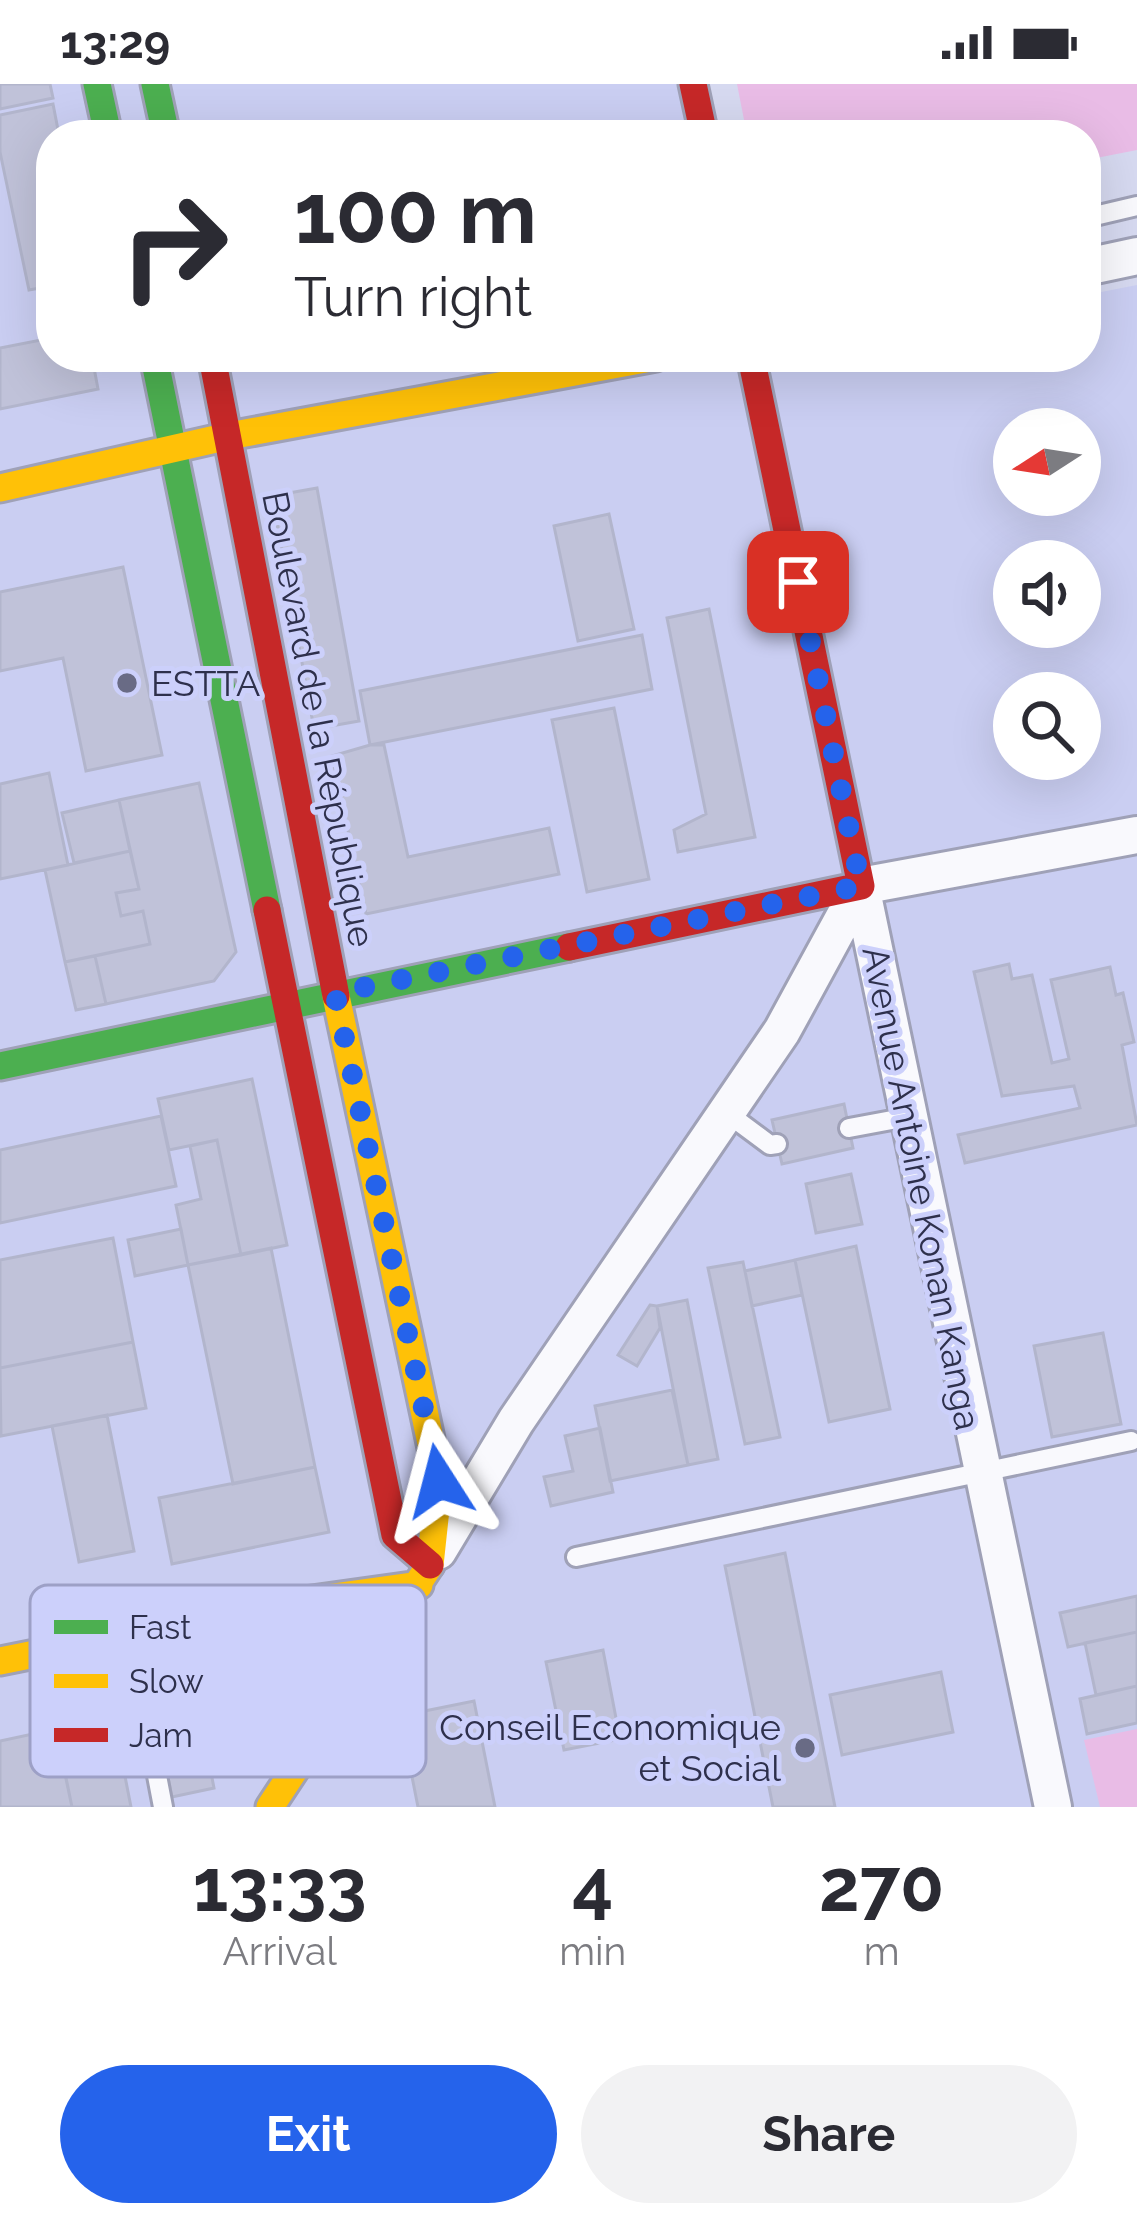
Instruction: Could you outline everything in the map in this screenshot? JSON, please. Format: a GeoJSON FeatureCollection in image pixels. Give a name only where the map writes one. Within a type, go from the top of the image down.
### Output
{"type":"FeatureCollection","features":[{"type":"Feature","properties":{"kind":"main road"},"geometry":{"type":"LineString","coordinates":[[97,84],[105,120]]}},
{"type":"Feature","properties":{"kind":"main road"},"geometry":{"type":"LineString","coordinates":[[155,84],[163,120]]}},
{"type":"Feature","properties":{"kind":"main road"},"geometry":{"type":"LineString","coordinates":[[693,84],[701,120]]}},
{"type":"Feature","properties":{"kind":"main road"},"geometry":{"type":"LineString","coordinates":[[157,372],[395,1535],[424,1575]]}},
{"type":"Feature","properties":{"kind":"main road","name":"Boulevard de la République"},"geometry":{"type":"LineString","coordinates":[[215,372],[335,993],[430,1420],[439,1481],[424,1575]]}},
{"type":"Feature","properties":{"kind":"main road"},"geometry":{"type":"LineString","coordinates":[[0,488],[229,436],[575,372]]}},
{"type":"Feature","properties":{"kind":"main road","name":"Avenue Antoine Konan Kanga"},"geometry":{"type":"LineString","coordinates":[[755,372],[861,886]]}},
{"type":"Feature","properties":{"kind":"main road"},"geometry":{"type":"LineString","coordinates":[[0,1066],[287,1002],[861,886]]}},
{"type":"Feature","properties":{"kind":"main road"},"geometry":{"type":"LineString","coordinates":[[375,1585],[424,1575]]}},
{"type":"Feature","properties":{"kind":"main road"},"geometry":{"type":"LineString","coordinates":[[417,1585],[424,1575]]}},
{"type":"Feature","properties":{"kind":"main road"},"geometry":{"type":"LineString","coordinates":[[0,1661],[30,1655]]}},
{"type":"Feature","properties":{"kind":"main road"},"geometry":{"type":"LineString","coordinates":[[270,1807],[290,1777]]}},
{"type":"Feature","properties":{"kind":"street"},"geometry":{"type":"LineString","coordinates":[[1101,264],[1137,256]]}},
{"type":"Feature","properties":{"kind":"street"},"geometry":{"type":"LineString","coordinates":[[424,1575],[516,1421],[782,1031],[861,886],[1137,835]]}},
{"type":"Feature","properties":{"kind":"street","name":"Avenue Antoine Konan Kanga"},"geometry":{"type":"LineString","coordinates":[[861,886],[1053,1807]]}},
{"type":"Feature","properties":{"kind":"lane"},"geometry":{"type":"LineString","coordinates":[[1101,214],[1137,206]]}},
{"type":"Feature","properties":{"kind":"lane"},"geometry":{"type":"LineString","coordinates":[[727,1113],[770,1145],[777,1144]]}},
{"type":"Feature","properties":{"kind":"lane"},"geometry":{"type":"LineString","coordinates":[[849,1128],[908,1117]]}},
{"type":"Feature","properties":{"kind":"lane"},"geometry":{"type":"LineString","coordinates":[[576,1557],[1131,1441]]}},
{"type":"Feature","properties":{"kind":"lane"},"geometry":{"type":"LineString","coordinates":[[160,1777],[163,1807]]}},
{"type":"Feature","properties":{"kind":"shaded area"},"geometry":{"type":"Polygon","coordinates":[[[0,84],[683,84],[691,120],[36,120],[36,372],[1101,372],[1101,292],[1137,285],[1137,1807],[0,1807],[0,84]]]}},
{"type":"Feature","properties":{"kind":"shaded area"},"geometry":{"type":"Polygon","coordinates":[[[737,84],[1137,84],[1137,150],[1101,157],[1101,120],[744,120],[737,84]]]}},
{"type":"Feature","properties":{"kind":"shaded area"},"geometry":{"type":"Polygon","coordinates":[[[1137,1729],[1137,1807],[1100,1807],[1084,1740],[1137,1729]]]}},
{"type":"Feature","properties":{"kind":"building"},"geometry":{"type":"Polygon","coordinates":[[[0,84],[50,84],[53,98],[0,109],[0,84]]]}},
{"type":"Feature","properties":{"kind":"building"},"geometry":{"type":"Polygon","coordinates":[[[53,104],[56,120],[36,120],[36,289],[29,290],[0,152],[0,115],[53,104]]]}},
{"type":"Feature","properties":{"kind":"building"},"geometry":{"type":"Polygon","coordinates":[[[36,341],[36,372],[95,372],[98,389],[0,409],[0,348],[36,341]]]}},
{"type":"Feature","properties":{"kind":"building"},"geometry":{"type":"Polygon","coordinates":[[[317,488],[359,721],[314,729],[272,496],[317,488]]]}},
{"type":"Feature","properties":{"kind":"building"},"geometry":{"type":"Polygon","coordinates":[[[609,514],[634,629],[578,641],[554,526],[609,514]]]}},
{"type":"Feature","properties":{"kind":"building"},"geometry":{"type":"Polygon","coordinates":[[[123,567],[162,755],[86,771],[63,658],[0,671],[0,592],[123,567]]]}},
{"type":"Feature","properties":{"kind":"building"},"geometry":{"type":"Polygon","coordinates":[[[709,609],[755,837],[678,852],[674,830],[706,814],[667,618],[709,609]]]}},
{"type":"Feature","properties":{"kind":"building"},"geometry":{"type":"Polygon","coordinates":[[[642,635],[652,689],[370,745],[360,691],[642,635]]]}},
{"type":"Feature","properties":{"kind":"building"},"geometry":{"type":"Polygon","coordinates":[[[614,708],[649,879],[587,892],[552,720],[614,708]]]}},
{"type":"Feature","properties":{"kind":"building"},"geometry":{"type":"Polygon","coordinates":[[[384,745],[408,857],[549,828],[559,874],[366,914],[332,756],[384,745]]]}},
{"type":"Feature","properties":{"kind":"building"},"geometry":{"type":"Polygon","coordinates":[[[49,773],[68,865],[0,879],[0,784],[49,773]]]}},
{"type":"Feature","properties":{"kind":"building"},"geometry":{"type":"Polygon","coordinates":[[[199,783],[236,952],[214,981],[106,1004],[95,956],[150,944],[143,911],[121,916],[116,893],[139,889],[119,800],[199,783]]]}},
{"type":"Feature","properties":{"kind":"building"},"geometry":{"type":"Polygon","coordinates":[[[119,800],[130,851],[74,863],[62,813],[119,800]]]}},
{"type":"Feature","properties":{"kind":"building"},"geometry":{"type":"Polygon","coordinates":[[[130,851],[139,889],[116,893],[121,916],[143,911],[150,944],[65,962],[45,870],[130,851]]]}},
{"type":"Feature","properties":{"kind":"building"},"geometry":{"type":"Polygon","coordinates":[[[95,956],[106,1004],[76,1010],[65,962],[95,956]]]}},
{"type":"Feature","properties":{"kind":"building"},"geometry":{"type":"Polygon","coordinates":[[[1009,964],[1012,979],[1032,975],[1052,1063],[1069,1059],[1051,980],[1110,967],[1116,995],[1123,993],[1134,1042],[1122,1045],[1137,1125],[965,1163],[958,1135],[1080,1108],[1074,1086],[1002,1096],[974,972],[1009,964]]]}},
{"type":"Feature","properties":{"kind":"building"},"geometry":{"type":"Polygon","coordinates":[[[252,1079],[287,1245],[241,1255],[217,1140],[169,1150],[158,1099],[252,1079]]]}},
{"type":"Feature","properties":{"kind":"building"},"geometry":{"type":"Polygon","coordinates":[[[844,1104],[853,1148],[782,1164],[772,1120],[844,1104]]]}},
{"type":"Feature","properties":{"kind":"building"},"geometry":{"type":"Polygon","coordinates":[[[161,1116],[176,1186],[0,1223],[0,1150],[161,1116]]]}},
{"type":"Feature","properties":{"kind":"building"},"geometry":{"type":"Polygon","coordinates":[[[217,1140],[241,1255],[188,1265],[176,1205],[201,1199],[190,1146],[217,1140]]]}},
{"type":"Feature","properties":{"kind":"building"},"geometry":{"type":"Polygon","coordinates":[[[851,1174],[862,1224],[816,1233],[806,1184],[851,1174]]]}},
{"type":"Feature","properties":{"kind":"building"},"geometry":{"type":"Polygon","coordinates":[[[181,1229],[188,1265],[135,1276],[128,1240],[181,1229]]]}},
{"type":"Feature","properties":{"kind":"building"},"geometry":{"type":"Polygon","coordinates":[[[113,1238],[133,1342],[0,1368],[0,1260],[113,1238]]]}},
{"type":"Feature","properties":{"kind":"building"},"geometry":{"type":"Polygon","coordinates":[[[856,1246],[890,1409],[829,1422],[795,1260],[856,1246]]]}},
{"type":"Feature","properties":{"kind":"building"},"geometry":{"type":"Polygon","coordinates":[[[271,1248],[315,1467],[233,1484],[188,1265],[271,1248]]]}},
{"type":"Feature","properties":{"kind":"building"},"geometry":{"type":"Polygon","coordinates":[[[795,1260],[802,1295],[752,1306],[745,1271],[795,1260]]]}},
{"type":"Feature","properties":{"kind":"building"},"geometry":{"type":"Polygon","coordinates":[[[743,1262],[780,1437],[745,1444],[708,1268],[743,1262]]]}},
{"type":"Feature","properties":{"kind":"building"},"geometry":{"type":"Polygon","coordinates":[[[687,1300],[718,1459],[688,1465],[657,1306],[687,1300]]]}},
{"type":"Feature","properties":{"kind":"building"},"geometry":{"type":"Polygon","coordinates":[[[650,1305],[657,1306],[660,1328],[637,1366],[618,1355],[650,1305]]]}},
{"type":"Feature","properties":{"kind":"building"},"geometry":{"type":"Polygon","coordinates":[[[1103,1333],[1121,1424],[1052,1437],[1034,1346],[1103,1333]]]}},
{"type":"Feature","properties":{"kind":"building"},"geometry":{"type":"Polygon","coordinates":[[[133,1342],[146,1408],[1,1436],[0,1368],[133,1342]]]}},
{"type":"Feature","properties":{"kind":"building"},"geometry":{"type":"Polygon","coordinates":[[[672,1390],[688,1465],[610,1481],[595,1406],[672,1390]]]}},
{"type":"Feature","properties":{"kind":"building"},"geometry":{"type":"Polygon","coordinates":[[[107,1415],[134,1551],[79,1562],[52,1426],[107,1415]]]}},
{"type":"Feature","properties":{"kind":"building"},"geometry":{"type":"Polygon","coordinates":[[[600,1428],[613,1492],[551,1506],[544,1477],[573,1471],[565,1436],[600,1428]]]}},
{"type":"Feature","properties":{"kind":"building"},"geometry":{"type":"Polygon","coordinates":[[[315,1467],[329,1532],[172,1564],[159,1498],[315,1467]]]}},
{"type":"Feature","properties":{"kind":"building"},"geometry":{"type":"Polygon","coordinates":[[[785,1553],[835,1807],[773,1807],[725,1566],[785,1553]]]}},
{"type":"Feature","properties":{"kind":"building"},"geometry":{"type":"Polygon","coordinates":[[[1137,1596],[1137,1632],[1068,1647],[1060,1613],[1137,1596]]]}},
{"type":"Feature","properties":{"kind":"building"},"geometry":{"type":"Polygon","coordinates":[[[1137,1632],[1137,1686],[1096,1695],[1085,1643],[1137,1632]]]}},
{"type":"Feature","properties":{"kind":"building"},"geometry":{"type":"Polygon","coordinates":[[[603,1650],[620,1739],[564,1750],[546,1662],[603,1650]]]}},
{"type":"Feature","properties":{"kind":"building"},"geometry":{"type":"Polygon","coordinates":[[[941,1672],[953,1732],[842,1755],[830,1695],[941,1672]]]}},
{"type":"Feature","properties":{"kind":"building"},"geometry":{"type":"Polygon","coordinates":[[[1137,1686],[1137,1723],[1087,1734],[1080,1699],[1137,1686]]]}},
{"type":"Feature","properties":{"kind":"building"},"geometry":{"type":"Polygon","coordinates":[[[474,1701],[495,1807],[418,1807],[412,1777],[426,1777],[426,1711],[474,1701]]]}},
{"type":"Feature","properties":{"kind":"building"},"geometry":{"type":"Polygon","coordinates":[[[30,1735],[30,1777],[66,1777],[72,1807],[0,1807],[0,1741],[30,1735]]]}},
{"type":"Feature","properties":{"kind":"building"},"geometry":{"type":"Polygon","coordinates":[[[66,1777],[125,1777],[131,1807],[72,1807],[66,1777]]]}},
{"type":"Feature","properties":{"kind":"building"},"geometry":{"type":"Polygon","coordinates":[[[168,1777],[212,1777],[214,1788],[172,1797],[168,1777]]]}},
{"type":"Feature","properties":{"kind":"traffic: fast"},"geometry":{"type":"LineString","coordinates":[[97,84],[105,120]]}},
{"type":"Feature","properties":{"kind":"traffic: fast"},"geometry":{"type":"LineString","coordinates":[[155,84],[163,120]]}},
{"type":"Feature","properties":{"kind":"traffic: fast"},"geometry":{"type":"LineString","coordinates":[[157,372],[267,910]]}},
{"type":"Feature","properties":{"kind":"traffic: fast"},"geometry":{"type":"LineString","coordinates":[[0,1066],[569,947]]}},
{"type":"Feature","properties":{"kind":"traffic: slow"},"geometry":{"type":"LineString","coordinates":[[0,488],[229,436],[575,372]]}},
{"type":"Feature","properties":{"kind":"traffic: slow"},"geometry":{"type":"LineString","coordinates":[[336,996],[439,1481],[430,1565],[417,1585]]}},
{"type":"Feature","properties":{"kind":"traffic: slow"},"geometry":{"type":"LineString","coordinates":[[0,1661],[30,1655]]}},
{"type":"Feature","properties":{"kind":"traffic: slow"},"geometry":{"type":"LineString","coordinates":[[270,1807],[290,1777]]}},
{"type":"Feature","properties":{"kind":"traffic: jam"},"geometry":{"type":"LineString","coordinates":[[693,84],[701,120]]}},
{"type":"Feature","properties":{"kind":"traffic: jam"},"geometry":{"type":"LineString","coordinates":[[215,372],[336,996]]}},
{"type":"Feature","properties":{"kind":"traffic: jam"},"geometry":{"type":"LineString","coordinates":[[569,947],[861,886],[754,372]]}},
{"type":"Feature","properties":{"kind":"traffic: jam"},"geometry":{"type":"LineString","coordinates":[[267,910],[395,1535],[430,1565]]}},
{"type":"Feature","properties":{"kind":"place","name":"ESTTA"},"geometry":{"type":"Point","coordinates":[127,683]}},
{"type":"Feature","properties":{"kind":"place","name":"Conseil Economique et Social"},"geometry":{"type":"Point","coordinates":[805,1748]}},
{"type":"Feature","properties":{"kind":"route"},"geometry":{"type":"LineString","coordinates":[[439,1481],[430,1420],[335,993],[861,886],[798,582]]}}]}
